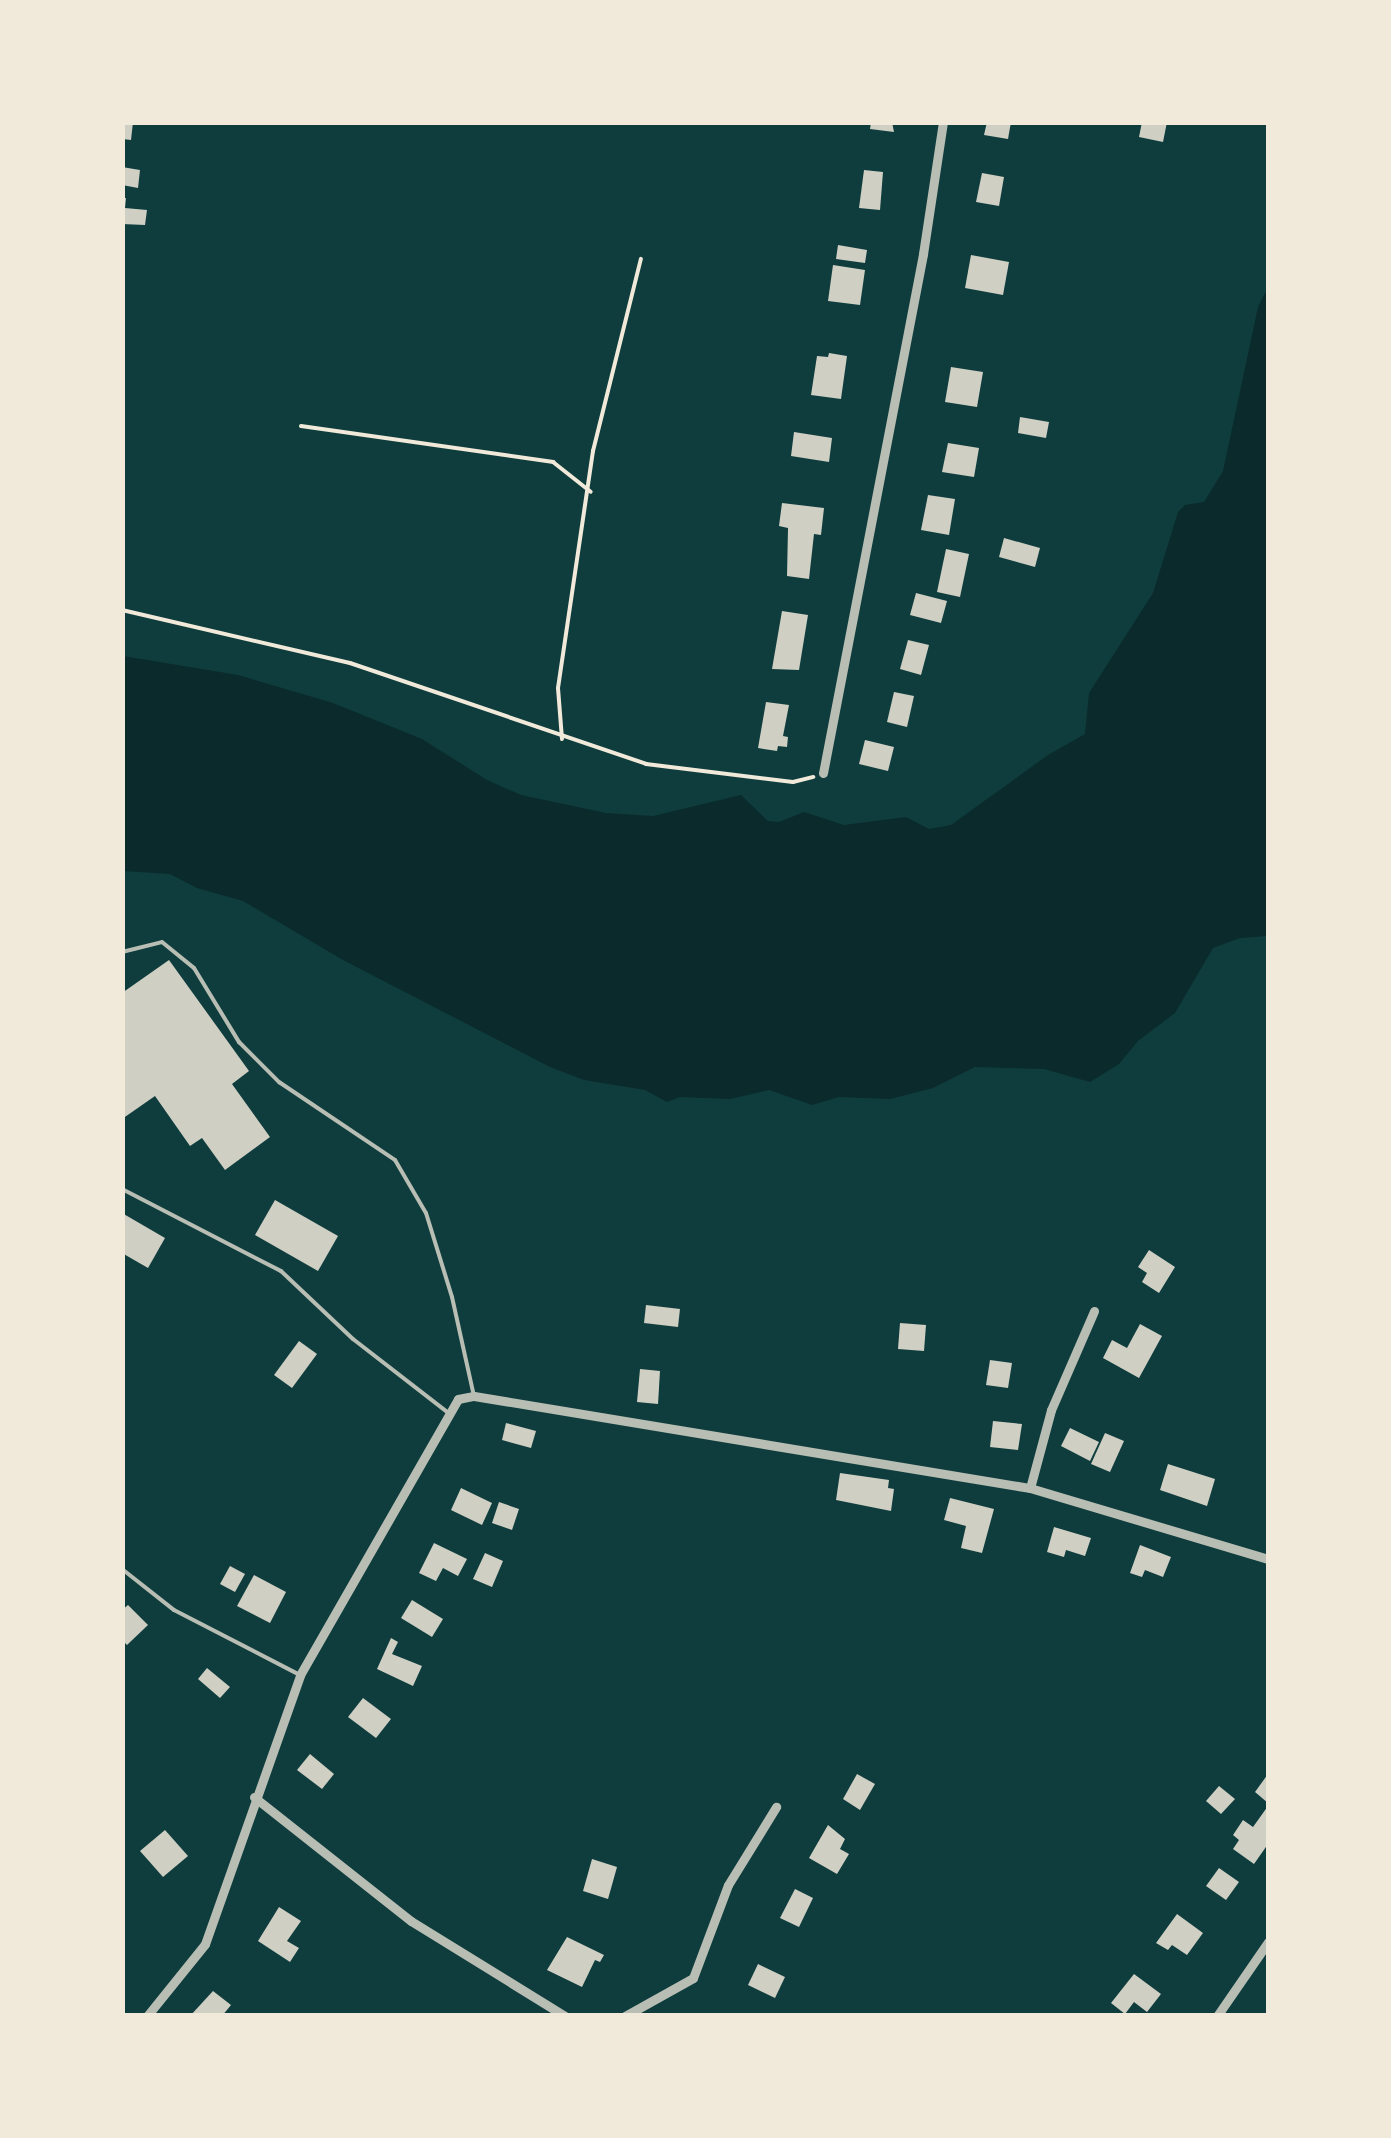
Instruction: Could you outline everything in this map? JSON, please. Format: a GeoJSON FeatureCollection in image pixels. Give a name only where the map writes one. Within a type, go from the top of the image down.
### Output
{"type":"FeatureCollection","features":[{"type":"Feature","properties":{"kind":"street"},"geometry":{"type":"LineString","coordinates":[[824,774],[919,273],[943,122]]}},
{"type":"Feature","properties":{"kind":"street"},"geometry":{"type":"LineString","coordinates":[[1030,1488],[1051,1410],[1094,1311]]}},
{"type":"Feature","properties":{"kind":"street"},"geometry":{"type":"LineString","coordinates":[[147,2016],[204,1944],[300,1674],[458,1398],[474,1396],[1030,1488],[1268,1559]]}},
{"type":"Feature","properties":{"kind":"street"},"geometry":{"type":"LineString","coordinates":[[254,1797],[410,1921],[566,2016]]}},
{"type":"Feature","properties":{"kind":"street"},"geometry":{"type":"LineString","coordinates":[[625,2016],[694,1978],[728,1884],[776,1806]]}},
{"type":"Feature","properties":{"kind":"street"},"geometry":{"type":"LineString","coordinates":[[1216,2016],[1268,1942]]}},
{"type":"Feature","properties":{"kind":"lane"},"geometry":{"type":"LineString","coordinates":[[122,952],[162,942],[194,968],[239,1042],[279,1082],[394,1160],[426,1214],[452,1297],[474,1396]]}},
{"type":"Feature","properties":{"kind":"lane"},"geometry":{"type":"LineString","coordinates":[[122,1188],[281,1271],[353,1339],[451,1415]]}},
{"type":"Feature","properties":{"kind":"lane"},"geometry":{"type":"LineString","coordinates":[[122,1569],[174,1610],[300,1674]]}},
{"type":"Feature","properties":{"kind":"path"},"geometry":{"type":"LineString","coordinates":[[562,739],[558,688],[590,492],[593,451],[641,260]]}},
{"type":"Feature","properties":{"kind":"path"},"geometry":{"type":"LineString","coordinates":[[302,426],[552,462],[590,492]]}},
{"type":"Feature","properties":{"kind":"path"},"geometry":{"type":"LineString","coordinates":[[122,610],[350,663],[562,739],[646,764],[794,782],[824,774]]}},
{"type":"Feature","properties":{"kind":"water"},"geometry":{"type":"Polygon","coordinates":[[[1268,287],[1268,936],[1240,938],[1213,948],[1175,1013],[1138,1041],[1119,1064],[1090,1082],[1044,1069],[975,1067],[933,1088],[890,1099],[839,1097],[812,1105],[769,1090],[730,1099],[680,1097],[667,1102],[645,1090],[584,1080],[550,1067],[343,960],[243,901],[197,888],[170,874],[123,871],[123,656],[238,675],[333,703],[422,739],[487,780],[521,795],[606,813],[653,816],[741,795],[768,821],[779,822],[804,812],[844,825],[906,817],[929,829],[951,825],[1048,755],[1085,734],[1089,693],[1153,593],[1178,512],[1185,505],[1204,502],[1223,471],[1258,307],[1268,287]]]}},
{"type":"Feature","properties":{"kind":"building"},"geometry":{"type":"Polygon","coordinates":[[[122,122],[133,122],[131,140],[122,139],[122,122]]]}},
{"type":"Feature","properties":{"kind":"building"},"geometry":{"type":"Polygon","coordinates":[[[871,122],[892,122],[894,132],[870,129],[871,122]]]}},
{"type":"Feature","properties":{"kind":"building"},"geometry":{"type":"Polygon","coordinates":[[[987,122],[1011,122],[1008,139],[984,135],[987,122]]]}},
{"type":"Feature","properties":{"kind":"building"},"geometry":{"type":"Polygon","coordinates":[[[1142,122],[1167,122],[1163,142],[1139,137],[1142,122]]]}},
{"type":"Feature","properties":{"kind":"building"},"geometry":{"type":"Polygon","coordinates":[[[122,167],[140,170],[138,188],[122,185],[122,167]]]}},
{"type":"Feature","properties":{"kind":"building"},"geometry":{"type":"Polygon","coordinates":[[[864,170],[883,172],[880,210],[859,208],[864,170]]]}},
{"type":"Feature","properties":{"kind":"building"},"geometry":{"type":"Polygon","coordinates":[[[982,173],[1004,177],[999,206],[976,202],[982,173]]]}},
{"type":"Feature","properties":{"kind":"building"},"geometry":{"type":"Polygon","coordinates":[[[122,198],[126,198],[125,208],[147,210],[145,225],[122,224],[122,198]]]}},
{"type":"Feature","properties":{"kind":"building"},"geometry":{"type":"Polygon","coordinates":[[[838,245],[867,250],[865,263],[836,259],[838,245]]]}},
{"type":"Feature","properties":{"kind":"building"},"geometry":{"type":"Polygon","coordinates":[[[971,255],[1009,262],[1003,295],[965,288],[971,255]]]}},
{"type":"Feature","properties":{"kind":"building"},"geometry":{"type":"Polygon","coordinates":[[[833,265],[865,270],[860,305],[828,301],[833,265]]]}},
{"type":"Feature","properties":{"kind":"building"},"geometry":{"type":"Polygon","coordinates":[[[829,353],[847,356],[841,399],[811,395],[817,356],[828,357],[829,353]]]}},
{"type":"Feature","properties":{"kind":"building"},"geometry":{"type":"Polygon","coordinates":[[[951,367],[983,372],[977,407],[945,402],[951,367]]]}},
{"type":"Feature","properties":{"kind":"building"},"geometry":{"type":"Polygon","coordinates":[[[1020,417],[1049,422],[1046,438],[1018,433],[1020,417]]]}},
{"type":"Feature","properties":{"kind":"building"},"geometry":{"type":"Polygon","coordinates":[[[794,432],[832,438],[829,462],[791,456],[794,432]]]}},
{"type":"Feature","properties":{"kind":"building"},"geometry":{"type":"Polygon","coordinates":[[[948,443],[979,448],[974,477],[942,472],[948,443]]]}},
{"type":"Feature","properties":{"kind":"building"},"geometry":{"type":"Polygon","coordinates":[[[928,495],[955,499],[949,535],[921,530],[928,495]]]}},
{"type":"Feature","properties":{"kind":"building"},"geometry":{"type":"Polygon","coordinates":[[[782,503],[824,508],[821,535],[814,534],[809,579],[787,576],[788,528],[779,526],[782,503]]]}},
{"type":"Feature","properties":{"kind":"building"},"geometry":{"type":"Polygon","coordinates":[[[1004,538],[1040,548],[1035,567],[999,557],[1004,538]]]}},
{"type":"Feature","properties":{"kind":"building"},"geometry":{"type":"Polygon","coordinates":[[[946,549],[969,554],[960,597],[937,592],[946,549]]]}},
{"type":"Feature","properties":{"kind":"building"},"geometry":{"type":"Polygon","coordinates":[[[916,593],[947,601],[941,623],[910,615],[916,593]]]}},
{"type":"Feature","properties":{"kind":"building"},"geometry":{"type":"Polygon","coordinates":[[[782,611],[808,615],[799,670],[772,669],[782,611]]]}},
{"type":"Feature","properties":{"kind":"building"},"geometry":{"type":"Polygon","coordinates":[[[908,640],[929,645],[921,675],[900,669],[908,640]]]}},
{"type":"Feature","properties":{"kind":"building"},"geometry":{"type":"Polygon","coordinates":[[[894,692],[914,696],[907,727],[887,722],[894,692]]]}},
{"type":"Feature","properties":{"kind":"building"},"geometry":{"type":"Polygon","coordinates":[[[766,702],[789,705],[783,736],[788,737],[787,747],[778,746],[777,751],[758,748],[766,702]]]}},
{"type":"Feature","properties":{"kind":"building"},"geometry":{"type":"Polygon","coordinates":[[[865,740],[894,747],[888,771],[859,764],[865,740]]]}},
{"type":"Feature","properties":{"kind":"building"},"geometry":{"type":"Polygon","coordinates":[[[169,960],[249,1071],[232,1084],[270,1137],[225,1170],[202,1138],[190,1146],[155,1096],[122,1119],[122,993],[169,960]]]}},
{"type":"Feature","properties":{"kind":"building"},"geometry":{"type":"Polygon","coordinates":[[[275,1200],[338,1236],[318,1271],[255,1235],[275,1200]]]}},
{"type":"Feature","properties":{"kind":"building"},"geometry":{"type":"Polygon","coordinates":[[[122,1213],[165,1238],[148,1268],[122,1253],[122,1213]]]}},
{"type":"Feature","properties":{"kind":"building"},"geometry":{"type":"Polygon","coordinates":[[[1149,1250],[1175,1267],[1159,1293],[1142,1282],[1147,1273],[1138,1267],[1149,1250]]]}},
{"type":"Feature","properties":{"kind":"building"},"geometry":{"type":"Polygon","coordinates":[[[646,1305],[680,1309],[678,1327],[644,1323],[646,1305]]]}},
{"type":"Feature","properties":{"kind":"building"},"geometry":{"type":"Polygon","coordinates":[[[900,1323],[926,1325],[924,1351],[898,1349],[900,1323]]]}},
{"type":"Feature","properties":{"kind":"building"},"geometry":{"type":"Polygon","coordinates":[[[1140,1324],[1162,1336],[1139,1378],[1103,1358],[1112,1340],[1127,1348],[1140,1324]]]}},
{"type":"Feature","properties":{"kind":"building"},"geometry":{"type":"Polygon","coordinates":[[[299,1341],[317,1354],[292,1388],[274,1375],[299,1341]]]}},
{"type":"Feature","properties":{"kind":"building"},"geometry":{"type":"Polygon","coordinates":[[[990,1360],[1012,1363],[1008,1388],[986,1385],[990,1360]]]}},
{"type":"Feature","properties":{"kind":"building"},"geometry":{"type":"Polygon","coordinates":[[[640,1369],[660,1371],[658,1404],[637,1402],[640,1369]]]}},
{"type":"Feature","properties":{"kind":"building"},"geometry":{"type":"Polygon","coordinates":[[[993,1421],[1022,1424],[1018,1450],[990,1447],[993,1421]]]}},
{"type":"Feature","properties":{"kind":"building"},"geometry":{"type":"Polygon","coordinates":[[[506,1423],[536,1431],[531,1448],[502,1440],[506,1423]]]}},
{"type":"Feature","properties":{"kind":"building"},"geometry":{"type":"Polygon","coordinates":[[[1070,1428],[1099,1442],[1090,1461],[1061,1446],[1070,1428]]]}},
{"type":"Feature","properties":{"kind":"building"},"geometry":{"type":"Polygon","coordinates":[[[1105,1433],[1124,1441],[1110,1472],[1091,1464],[1105,1433]]]}},
{"type":"Feature","properties":{"kind":"building"},"geometry":{"type":"Polygon","coordinates":[[[1168,1464],[1215,1479],[1207,1506],[1160,1490],[1168,1464]]]}},
{"type":"Feature","properties":{"kind":"building"},"geometry":{"type":"Polygon","coordinates":[[[840,1473],[889,1480],[888,1488],[894,1489],[891,1511],[836,1500],[840,1473]]]}},
{"type":"Feature","properties":{"kind":"building"},"geometry":{"type":"Polygon","coordinates":[[[461,1488],[492,1503],[482,1525],[451,1510],[461,1488]]]}},
{"type":"Feature","properties":{"kind":"building"},"geometry":{"type":"Polygon","coordinates":[[[950,1498],[994,1509],[982,1553],[961,1548],[966,1526],[944,1520],[950,1498]]]}},
{"type":"Feature","properties":{"kind":"building"},"geometry":{"type":"Polygon","coordinates":[[[499,1502],[519,1509],[512,1530],[492,1523],[499,1502]]]}},
{"type":"Feature","properties":{"kind":"building"},"geometry":{"type":"Polygon","coordinates":[[[1054,1527],[1091,1538],[1085,1556],[1066,1550],[1064,1557],[1047,1552],[1054,1527]]]}},
{"type":"Feature","properties":{"kind":"building"},"geometry":{"type":"Polygon","coordinates":[[[434,1543],[467,1559],[458,1576],[443,1568],[436,1581],[419,1573],[434,1543]]]}},
{"type":"Feature","properties":{"kind":"building"},"geometry":{"type":"Polygon","coordinates":[[[1140,1545],[1171,1557],[1163,1577],[1145,1570],[1142,1577],[1130,1573],[1140,1545]]]}},
{"type":"Feature","properties":{"kind":"building"},"geometry":{"type":"Polygon","coordinates":[[[485,1553],[503,1561],[492,1587],[473,1579],[485,1553]]]}},
{"type":"Feature","properties":{"kind":"building"},"geometry":{"type":"Polygon","coordinates":[[[230,1566],[245,1574],[235,1592],[220,1584],[230,1566]]]}},
{"type":"Feature","properties":{"kind":"building"},"geometry":{"type":"Polygon","coordinates":[[[254,1575],[286,1592],[270,1623],[237,1606],[254,1575]]]}},
{"type":"Feature","properties":{"kind":"building"},"geometry":{"type":"Polygon","coordinates":[[[412,1600],[443,1619],[432,1637],[401,1618],[412,1600]]]}},
{"type":"Feature","properties":{"kind":"building"},"geometry":{"type":"Polygon","coordinates":[[[128,1605],[148,1625],[127,1645],[122,1640],[122,1610],[128,1605]]]}},
{"type":"Feature","properties":{"kind":"building"},"geometry":{"type":"Polygon","coordinates":[[[391,1638],[398,1642],[392,1654],[422,1666],[413,1686],[377,1669],[391,1638]]]}},
{"type":"Feature","properties":{"kind":"building"},"geometry":{"type":"Polygon","coordinates":[[[207,1668],[230,1687],[220,1698],[198,1679],[207,1668]]]}},
{"type":"Feature","properties":{"kind":"building"},"geometry":{"type":"Polygon","coordinates":[[[363,1698],[391,1719],[376,1738],[348,1717],[363,1698]]]}},
{"type":"Feature","properties":{"kind":"building"},"geometry":{"type":"Polygon","coordinates":[[[310,1754],[334,1774],[322,1789],[297,1770],[310,1754]]]}},
{"type":"Feature","properties":{"kind":"building"},"geometry":{"type":"Polygon","coordinates":[[[857,1774],[875,1784],[860,1810],[843,1799],[857,1774]]]}},
{"type":"Feature","properties":{"kind":"building"},"geometry":{"type":"Polygon","coordinates":[[[1268,1774],[1268,1803],[1255,1792],[1268,1774]]]}},
{"type":"Feature","properties":{"kind":"building"},"geometry":{"type":"Polygon","coordinates":[[[1219,1786],[1235,1799],[1221,1814],[1206,1801],[1219,1786]]]}},
{"type":"Feature","properties":{"kind":"building"},"geometry":{"type":"Polygon","coordinates":[[[1268,1806],[1268,1844],[1254,1864],[1233,1849],[1239,1840],[1233,1835],[1243,1820],[1253,1827],[1268,1806]]]}},
{"type":"Feature","properties":{"kind":"building"},"geometry":{"type":"Polygon","coordinates":[[[828,1825],[845,1839],[840,1849],[849,1854],[837,1874],[809,1858],[828,1825]]]}},
{"type":"Feature","properties":{"kind":"building"},"geometry":{"type":"Polygon","coordinates":[[[165,1830],[188,1856],[163,1877],[140,1851],[165,1830]]]}},
{"type":"Feature","properties":{"kind":"building"},"geometry":{"type":"Polygon","coordinates":[[[592,1859],[617,1867],[608,1899],[583,1891],[592,1859]]]}},
{"type":"Feature","properties":{"kind":"building"},"geometry":{"type":"Polygon","coordinates":[[[1219,1868],[1239,1882],[1226,1900],[1206,1886],[1219,1868]]]}},
{"type":"Feature","properties":{"kind":"building"},"geometry":{"type":"Polygon","coordinates":[[[795,1889],[813,1898],[799,1927],[780,1918],[795,1889]]]}},
{"type":"Feature","properties":{"kind":"building"},"geometry":{"type":"Polygon","coordinates":[[[279,1907],[301,1921],[287,1941],[299,1948],[290,1962],[258,1941],[279,1907]]]}},
{"type":"Feature","properties":{"kind":"building"},"geometry":{"type":"Polygon","coordinates":[[[1177,1914],[1203,1933],[1187,1955],[1172,1945],[1168,1950],[1156,1943],[1177,1914]]]}},
{"type":"Feature","properties":{"kind":"building"},"geometry":{"type":"Polygon","coordinates":[[[567,1937],[604,1955],[600,1962],[595,1960],[582,1987],[547,1970],[567,1937]]]}},
{"type":"Feature","properties":{"kind":"building"},"geometry":{"type":"Polygon","coordinates":[[[758,1964],[785,1977],[775,1998],[748,1985],[758,1964]]]}},
{"type":"Feature","properties":{"kind":"building"},"geometry":{"type":"Polygon","coordinates":[[[1134,1974],[1161,1994],[1147,2012],[1134,2002],[1125,2014],[1111,2003],[1134,1974]]]}},
{"type":"Feature","properties":{"kind":"building"},"geometry":{"type":"Polygon","coordinates":[[[213,1991],[231,2005],[222,2016],[190,2016],[213,1991]]]}}]}
